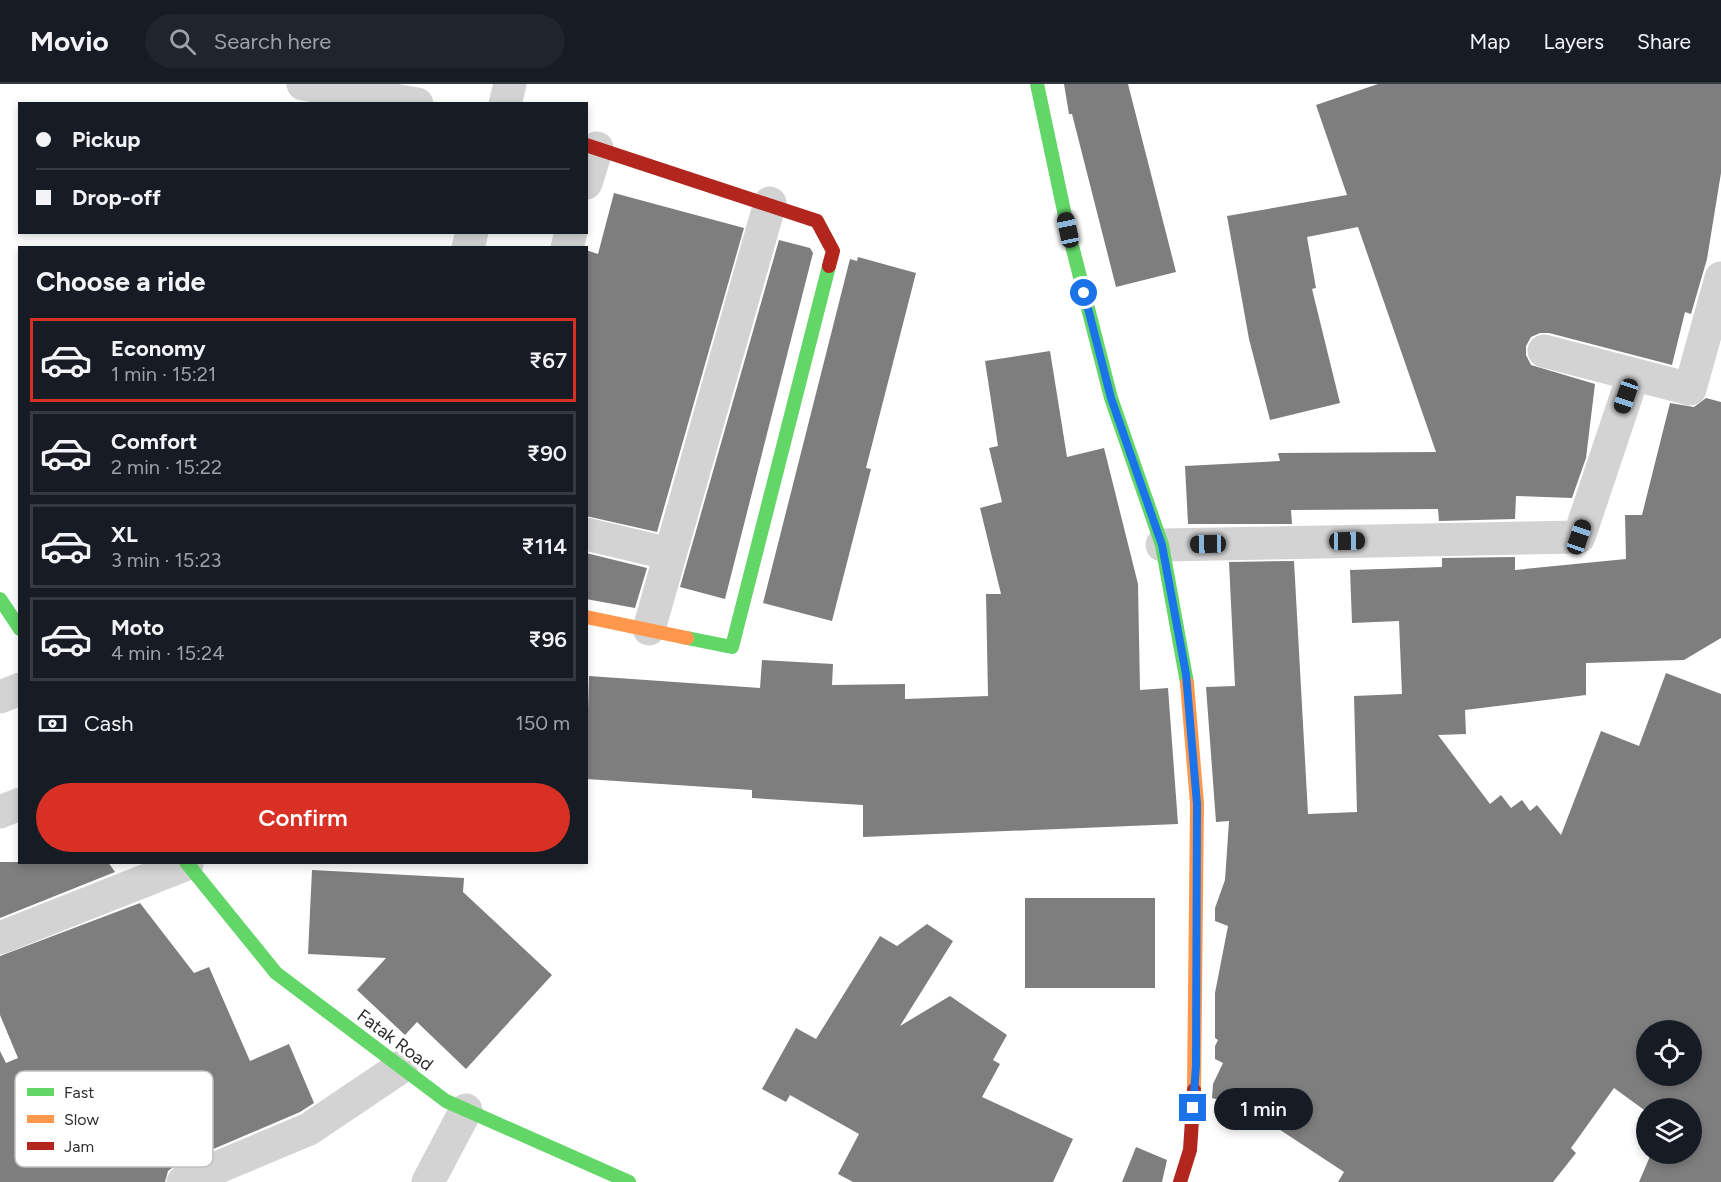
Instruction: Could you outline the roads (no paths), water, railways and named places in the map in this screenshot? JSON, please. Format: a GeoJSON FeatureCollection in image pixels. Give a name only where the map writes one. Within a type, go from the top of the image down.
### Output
{"type":"FeatureCollection","features":[{"type":"Feature","properties":{"kind":"street"},"geometry":{"type":"LineString","coordinates":[[303,84],[406,102]]}},
{"type":"Feature","properties":{"kind":"street"},"geometry":{"type":"LineString","coordinates":[[506,102],[510,84]]}},
{"type":"Feature","properties":{"kind":"street"},"geometry":{"type":"LineString","coordinates":[[1037,84],[1068,230],[1111,398],[1162,545],[1186,674],[1197,804],[1196,1065],[1190,1150],[1180,1182]]}},
{"type":"Feature","properties":{"kind":"street"},"geometry":{"type":"LineString","coordinates":[[588,171],[592,146],[770,203],[817,221],[833,251],[732,646],[588,617]]}},
{"type":"Feature","properties":{"kind":"street"},"geometry":{"type":"LineString","coordinates":[[649,630],[770,203]]}},
{"type":"Feature","properties":{"kind":"street"},"geometry":{"type":"LineString","coordinates":[[1544,351],[1690,389],[1721,278]]}},
{"type":"Feature","properties":{"kind":"street"},"geometry":{"type":"LineString","coordinates":[[1162,545],[1579,537],[1633,376]]}},
{"type":"Feature","properties":{"kind":"street"},"geometry":{"type":"LineString","coordinates":[[588,534],[670,554]]}},
{"type":"Feature","properties":{"kind":"street"},"geometry":{"type":"LineString","coordinates":[[0,599],[18,626]]}},
{"type":"Feature","properties":{"kind":"street"},"geometry":{"type":"LineString","coordinates":[[0,697],[18,690]]}},
{"type":"Feature","properties":{"kind":"street"},"geometry":{"type":"LineString","coordinates":[[0,812],[18,805]]}},
{"type":"Feature","properties":{"kind":"street"},"geometry":{"type":"LineString","coordinates":[[0,938],[184,864]]}},
{"type":"Feature","properties":{"kind":"street","name":"Fatak Road"},"geometry":{"type":"LineString","coordinates":[[187,864],[276,974],[446,1101],[629,1182]]}},
{"type":"Feature","properties":{"kind":"street"},"geometry":{"type":"LineString","coordinates":[[183,1182],[309,1129],[401,1067]]}},
{"type":"Feature","properties":{"kind":"street"},"geometry":{"type":"LineString","coordinates":[[428,1182],[466,1110]]}}]}
